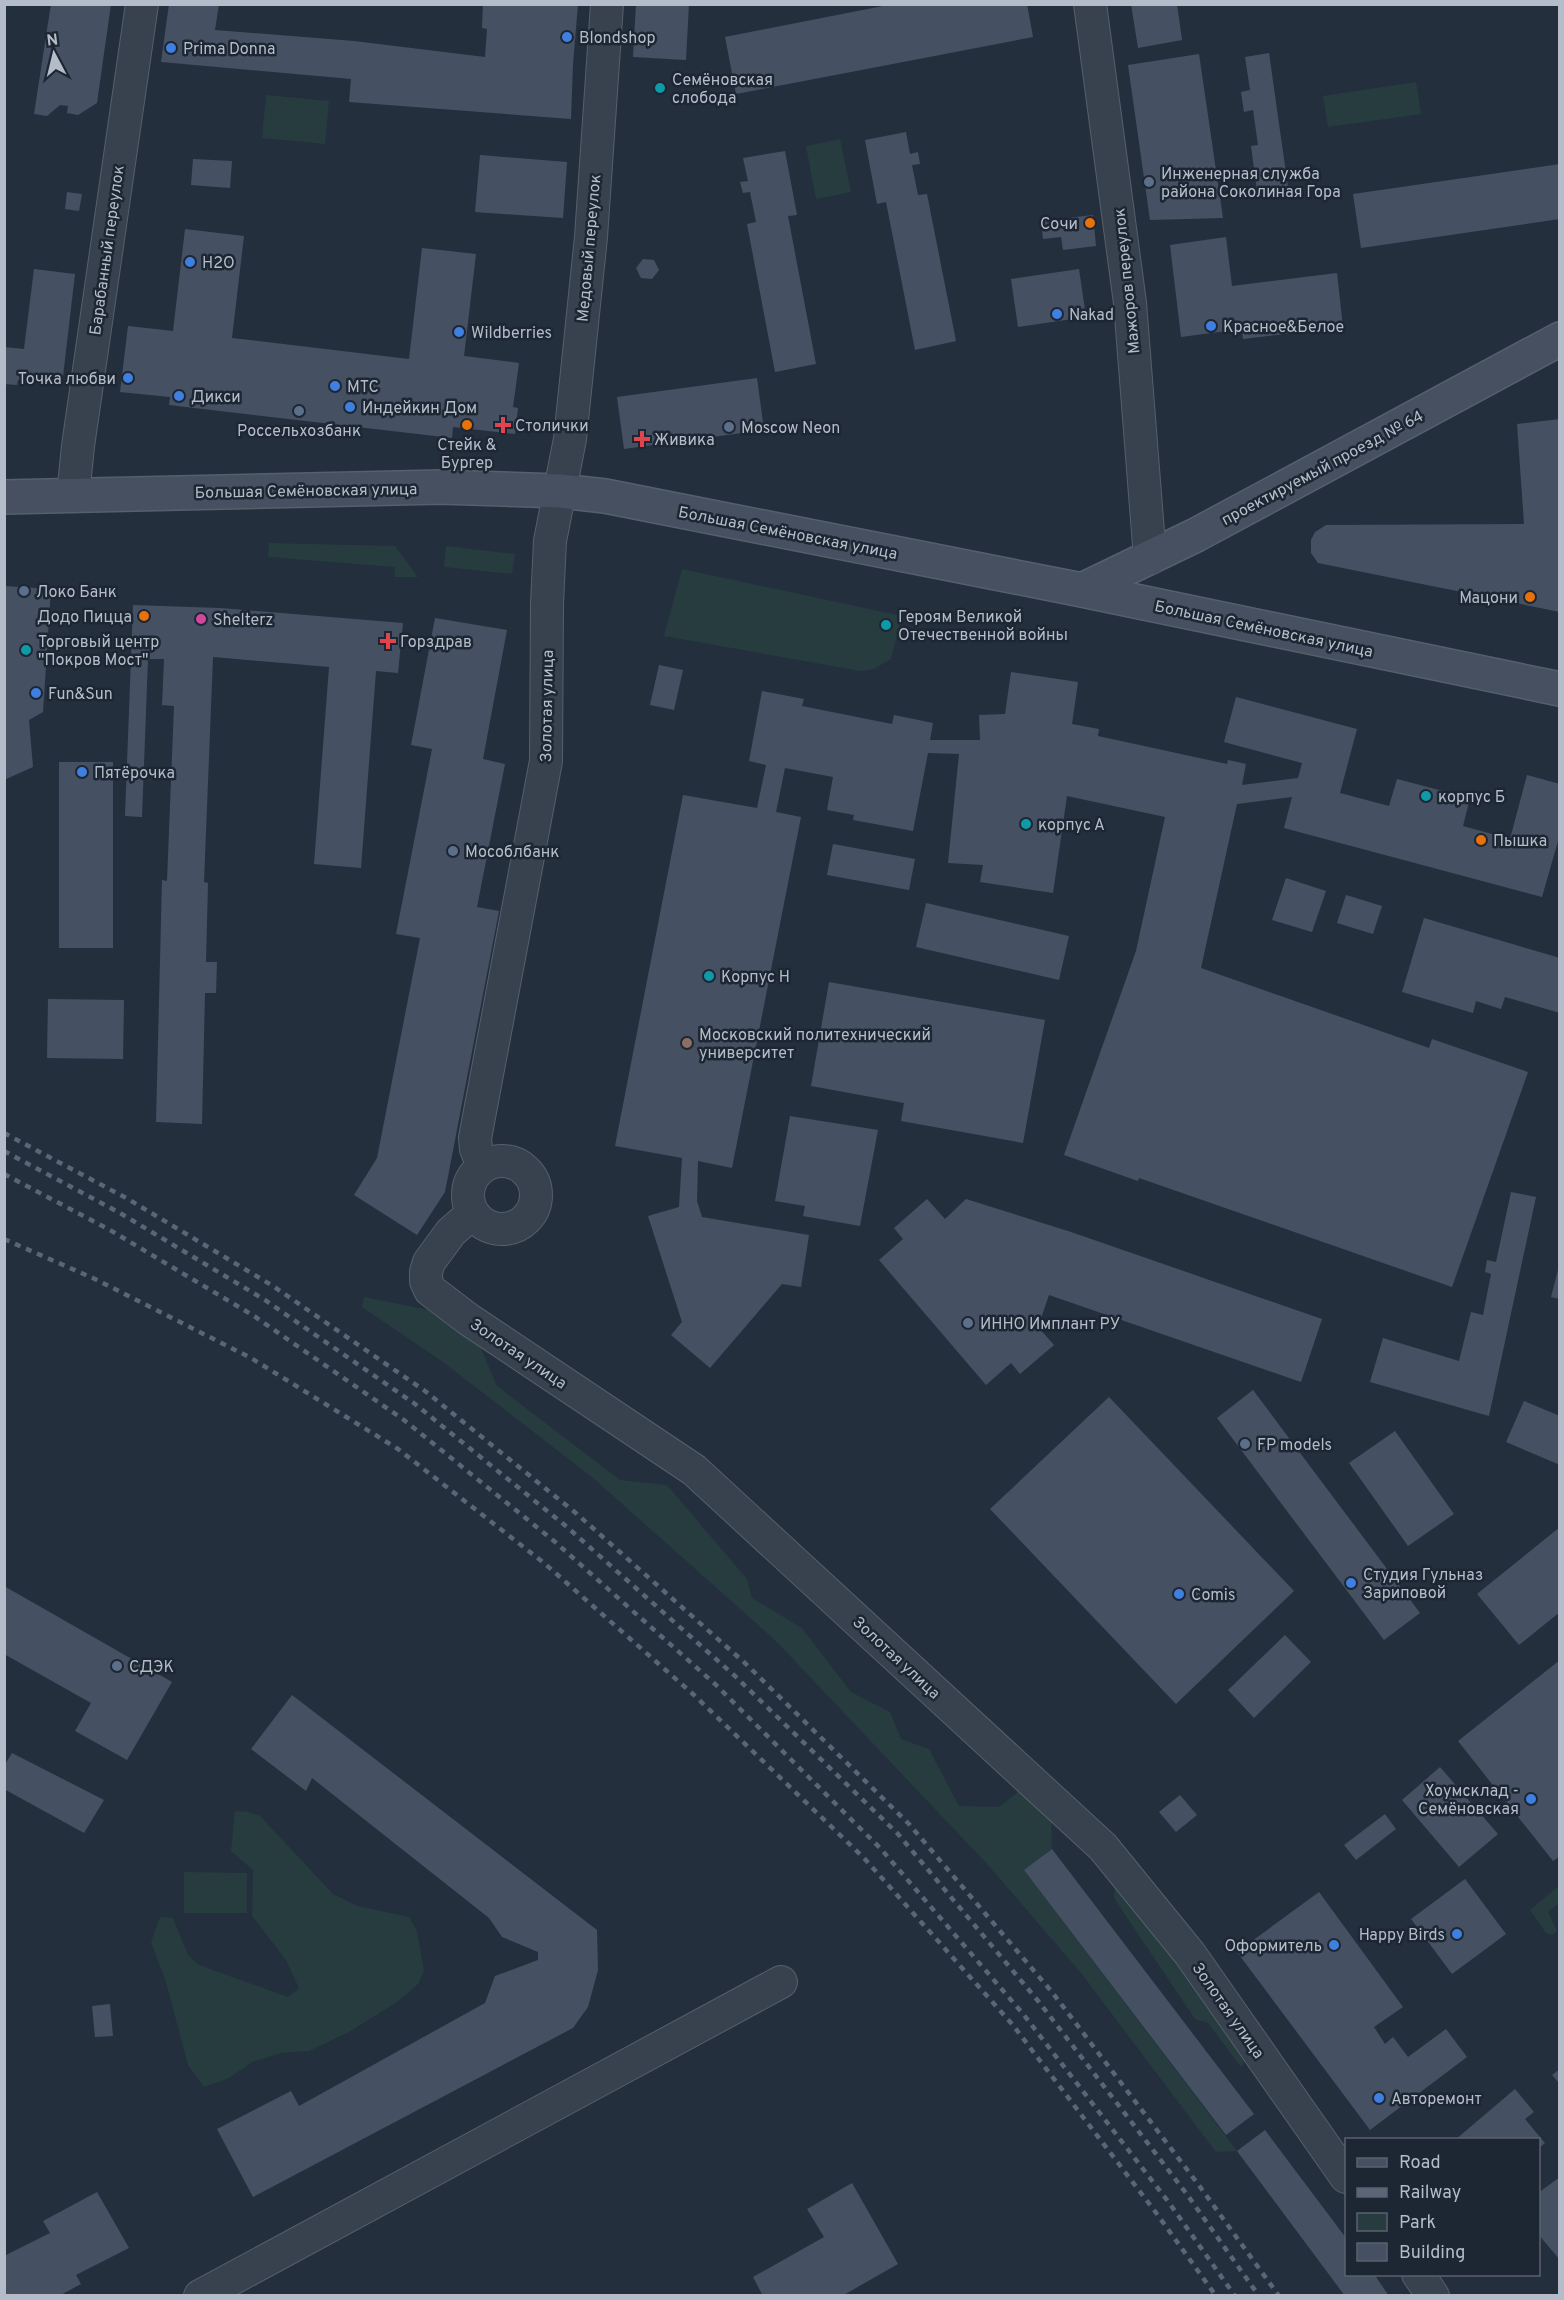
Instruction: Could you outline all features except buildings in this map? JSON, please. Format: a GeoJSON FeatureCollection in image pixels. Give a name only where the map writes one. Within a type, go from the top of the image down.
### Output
{"type":"FeatureCollection","features":[{"type":"Feature","properties":{"kind":"main road","name":"проектируемый проезд № 64"},"geometry":{"type":"LineString","coordinates":[[1082,590],[1150,558],[1560,339]]}},
{"type":"Feature","properties":{"kind":"main road","name":"Большая Семёновская улица"},"geometry":{"type":"LineString","coordinates":[[4,497],[441,488],[560,490],[605,496],[1082,590],[1560,689]]}},
{"type":"Feature","properties":{"kind":"street","name":"Барабанный переулок"},"geometry":{"type":"LineString","coordinates":[[73,496],[78,446],[142,4]]}},
{"type":"Feature","properties":{"kind":"street","name":"Медовый переулок"},"geometry":{"type":"LineString","coordinates":[[560,490],[570,439],[590,246],[607,4]]}},
{"type":"Feature","properties":{"kind":"street","name":"Мажоров переулок"},"geometry":{"type":"LineString","coordinates":[[1090,4],[1129,293],[1150,558]]}},
{"type":"Feature","properties":{"kind":"street","name":"Золотая улица"},"geometry":{"type":"LineString","coordinates":[[483,1166],[476,1149],[475,1138],[546,761],[549,562],[552,530],[560,490]]}},
{"type":"Feature","properties":{"kind":"street"},"geometry":{"type":"LineString","coordinates":[[508,1160],[520,1165],[530,1174],[536,1185],[536,1198],[532,1211],[524,1221],[514,1227],[503,1229],[491,1227],[473,1213],[468,1201],[469,1187],[474,1175],[483,1166],[495,1161],[508,1160]]}},
{"type":"Feature","properties":{"kind":"street","name":"Золотая улица"},"geometry":{"type":"LineString","coordinates":[[473,1213],[451,1232],[429,1262],[426,1281],[430,1290],[468,1319],[694,1470],[1103,1847],[1190,1954],[1345,2175]]}},
{"type":"Feature","properties":{"kind":"street"},"geometry":{"type":"LineString","coordinates":[[200,2295],[781,1982]]}},
{"type":"Feature","properties":{"kind":"street"},"geometry":{"type":"LineString","coordinates":[[1419,2276],[1433,2295]]}},
{"type":"Feature","properties":{"kind":"green space"},"geometry":{"type":"Polygon","coordinates":[[[1416,82],[1421,114],[1328,127],[1323,96],[1416,82]]]}},
{"type":"Feature","properties":{"kind":"green space"},"geometry":{"type":"Polygon","coordinates":[[[266,95],[329,101],[325,144],[262,138],[266,95]]]}},
{"type":"Feature","properties":{"kind":"green space"},"geometry":{"type":"Polygon","coordinates":[[[840,139],[851,192],[816,199],[806,146],[840,139]]]}},
{"type":"Feature","properties":{"kind":"green space"},"geometry":{"type":"Polygon","coordinates":[[[269,543],[395,546],[418,577],[394,577],[395,567],[268,557],[269,543]]]}},
{"type":"Feature","properties":{"kind":"green space"},"geometry":{"type":"Polygon","coordinates":[[[446,546],[515,554],[512,574],[444,567],[446,546]]]}},
{"type":"Feature","properties":{"kind":"green space"},"geometry":{"type":"Polygon","coordinates":[[[682,569],[902,616],[891,659],[874,669],[860,671],[664,636],[682,569]]]}},
{"type":"Feature","properties":{"kind":"green space"},"geometry":{"type":"Polygon","coordinates":[[[364,1297],[439,1312],[479,1344],[497,1386],[620,1480],[667,1485],[747,1579],[752,1598],[802,1628],[851,1692],[890,1712],[901,1739],[929,1749],[959,1806],[999,1807],[1023,1788],[1051,1811],[1052,1849],[1025,1871],[1237,2151],[1216,2152],[1081,1973],[988,1865],[775,1640],[593,1478],[443,1362],[362,1307],[364,1297]]]}},
{"type":"Feature","properties":{"kind":"green space"},"geometry":{"type":"Polygon","coordinates":[[[235,1811],[260,1816],[333,1894],[357,1906],[409,1917],[417,1931],[424,1971],[418,1984],[397,2002],[349,2032],[309,2051],[281,2053],[252,2062],[229,2078],[204,2087],[188,2065],[166,1982],[151,1942],[160,1917],[173,1918],[188,1955],[199,1965],[288,1997],[299,1988],[286,1960],[252,1916],[253,1870],[231,1851],[235,1811]]]}},
{"type":"Feature","properties":{"kind":"green space"},"geometry":{"type":"Polygon","coordinates":[[[184,1872],[247,1873],[247,1913],[184,1913],[184,1872]]]}},
{"type":"Feature","properties":{"kind":"green space"},"geometry":{"type":"Polygon","coordinates":[[[1116,1873],[1248,2058],[1241,2067],[1208,2023],[1195,2019],[1114,1898],[1116,1873]]]}},
{"type":"Feature","properties":{"kind":"green space"},"geometry":{"type":"Polygon","coordinates":[[[1559,1886],[1559,1903],[1548,1912],[1557,1931],[1552,1935],[1546,1933],[1530,1910],[1559,1886]]]}},
{"type":"Feature","properties":{"kind":"railway"},"geometry":{"type":"LineString","coordinates":[[4,1133],[128,1199],[273,1286],[425,1391],[577,1514],[746,1664],[909,1824],[1052,1992],[1198,2184],[1279,2296]]}},
{"type":"Feature","properties":{"kind":"railway"},"geometry":{"type":"LineString","coordinates":[[4,1151],[120,1213],[265,1300],[415,1404],[567,1527],[735,1676],[898,1834],[1039,2002],[1186,2193],[1259,2296]]}},
{"type":"Feature","properties":{"kind":"railway"},"geometry":{"type":"LineString","coordinates":[[4,1174],[110,1230],[254,1316],[404,1420],[554,1541],[715,1684],[881,1849],[1024,2015],[1170,2204],[1235,2296]]}},
{"type":"Feature","properties":{"kind":"railway"},"geometry":{"type":"LineString","coordinates":[[4,1239],[95,1279],[251,1358],[398,1449],[544,1563],[694,1695],[864,1858],[1012,2024],[1157,2214],[1216,2296]]}},
{"type":"Feature","properties":{"kind":"place","name":"Blondshop"},"geometry":{"type":"Point","coordinates":[567,37]}},
{"type":"Feature","properties":{"kind":"place","name":"Prima Donna"},"geometry":{"type":"Point","coordinates":[171,48]}},
{"type":"Feature","properties":{"kind":"place","name":"Семёновская слобода"},"geometry":{"type":"Point","coordinates":[660,88]}},
{"type":"Feature","properties":{"kind":"place","name":"Инженерная служба района Соколиная Гора"},"geometry":{"type":"Point","coordinates":[1149,182]}},
{"type":"Feature","properties":{"kind":"place","name":"Сочи"},"geometry":{"type":"Point","coordinates":[1090,223]}},
{"type":"Feature","properties":{"kind":"place","name":"H2O"},"geometry":{"type":"Point","coordinates":[190,262]}},
{"type":"Feature","properties":{"kind":"place","name":"Nakad"},"geometry":{"type":"Point","coordinates":[1057,314]}},
{"type":"Feature","properties":{"kind":"place","name":"Красное&Белое"},"geometry":{"type":"Point","coordinates":[1211,326]}},
{"type":"Feature","properties":{"kind":"place","name":"Wildberries"},"geometry":{"type":"Point","coordinates":[459,332]}},
{"type":"Feature","properties":{"kind":"place","name":"Точка любви"},"geometry":{"type":"Point","coordinates":[128,378]}},
{"type":"Feature","properties":{"kind":"place","name":"МТС"},"geometry":{"type":"Point","coordinates":[335,386]}},
{"type":"Feature","properties":{"kind":"place","name":"Дикси"},"geometry":{"type":"Point","coordinates":[179,396]}},
{"type":"Feature","properties":{"kind":"place","name":"Индейкин Дом"},"geometry":{"type":"Point","coordinates":[350,407]}},
{"type":"Feature","properties":{"kind":"place","name":"Россельхозбанк"},"geometry":{"type":"Point","coordinates":[299,411]}},
{"type":"Feature","properties":{"kind":"place","name":"Стейк & Бургер"},"geometry":{"type":"Point","coordinates":[467,425]}},
{"type":"Feature","properties":{"kind":"place","name":"Столички"},"geometry":{"type":"Point","coordinates":[503,425]}},
{"type":"Feature","properties":{"kind":"place","name":"Moscow Neon"},"geometry":{"type":"Point","coordinates":[729,427]}},
{"type":"Feature","properties":{"kind":"place","name":"Живика"},"geometry":{"type":"Point","coordinates":[642,439]}},
{"type":"Feature","properties":{"kind":"place","name":"Локо Банк"},"geometry":{"type":"Point","coordinates":[24,591]}},
{"type":"Feature","properties":{"kind":"place","name":"Мацони"},"geometry":{"type":"Point","coordinates":[1530,597]}},
{"type":"Feature","properties":{"kind":"place","name":"Додо Пицца"},"geometry":{"type":"Point","coordinates":[144,616]}},
{"type":"Feature","properties":{"kind":"place","name":"Shelterz"},"geometry":{"type":"Point","coordinates":[201,619]}},
{"type":"Feature","properties":{"kind":"place","name":"Героям Великой Отечественной войны"},"geometry":{"type":"Point","coordinates":[886,625]}},
{"type":"Feature","properties":{"kind":"place","name":"Горздрав"},"geometry":{"type":"Point","coordinates":[388,641]}},
{"type":"Feature","properties":{"kind":"place","name":"Торговый центр \"Покров Мост\""},"geometry":{"type":"Point","coordinates":[26,650]}},
{"type":"Feature","properties":{"kind":"place","name":"Fun&Sun"},"geometry":{"type":"Point","coordinates":[36,693]}},
{"type":"Feature","properties":{"kind":"place","name":"Пятёрочка"},"geometry":{"type":"Point","coordinates":[82,772]}},
{"type":"Feature","properties":{"kind":"place","name":"корпус Б"},"geometry":{"type":"Point","coordinates":[1426,796]}},
{"type":"Feature","properties":{"kind":"place","name":"корпус А"},"geometry":{"type":"Point","coordinates":[1026,824]}},
{"type":"Feature","properties":{"kind":"place","name":"Пышка"},"geometry":{"type":"Point","coordinates":[1481,840]}},
{"type":"Feature","properties":{"kind":"place","name":"Мособлбанк"},"geometry":{"type":"Point","coordinates":[453,851]}},
{"type":"Feature","properties":{"kind":"place","name":"Корпус Н"},"geometry":{"type":"Point","coordinates":[709,976]}},
{"type":"Feature","properties":{"kind":"place","name":"Московский политехнический университет"},"geometry":{"type":"Point","coordinates":[687,1043]}},
{"type":"Feature","properties":{"kind":"place","name":"ИННО Имплант РУ"},"geometry":{"type":"Point","coordinates":[968,1323]}},
{"type":"Feature","properties":{"kind":"place","name":"FP models"},"geometry":{"type":"Point","coordinates":[1245,1444]}},
{"type":"Feature","properties":{"kind":"place","name":"Студия Гульназ Зариповой"},"geometry":{"type":"Point","coordinates":[1351,1583]}},
{"type":"Feature","properties":{"kind":"place","name":"Comis"},"geometry":{"type":"Point","coordinates":[1179,1594]}},
{"type":"Feature","properties":{"kind":"place","name":"СДЭК"},"geometry":{"type":"Point","coordinates":[117,1666]}},
{"type":"Feature","properties":{"kind":"place","name":"Хоумсклад - Семёновская"},"geometry":{"type":"Point","coordinates":[1531,1799]}},
{"type":"Feature","properties":{"kind":"place","name":"Happy Birds"},"geometry":{"type":"Point","coordinates":[1457,1934]}},
{"type":"Feature","properties":{"kind":"place","name":"Оформитель"},"geometry":{"type":"Point","coordinates":[1334,1945]}},
{"type":"Feature","properties":{"kind":"place","name":"Авторемонт"},"geometry":{"type":"Point","coordinates":[1379,2098]}}]}
